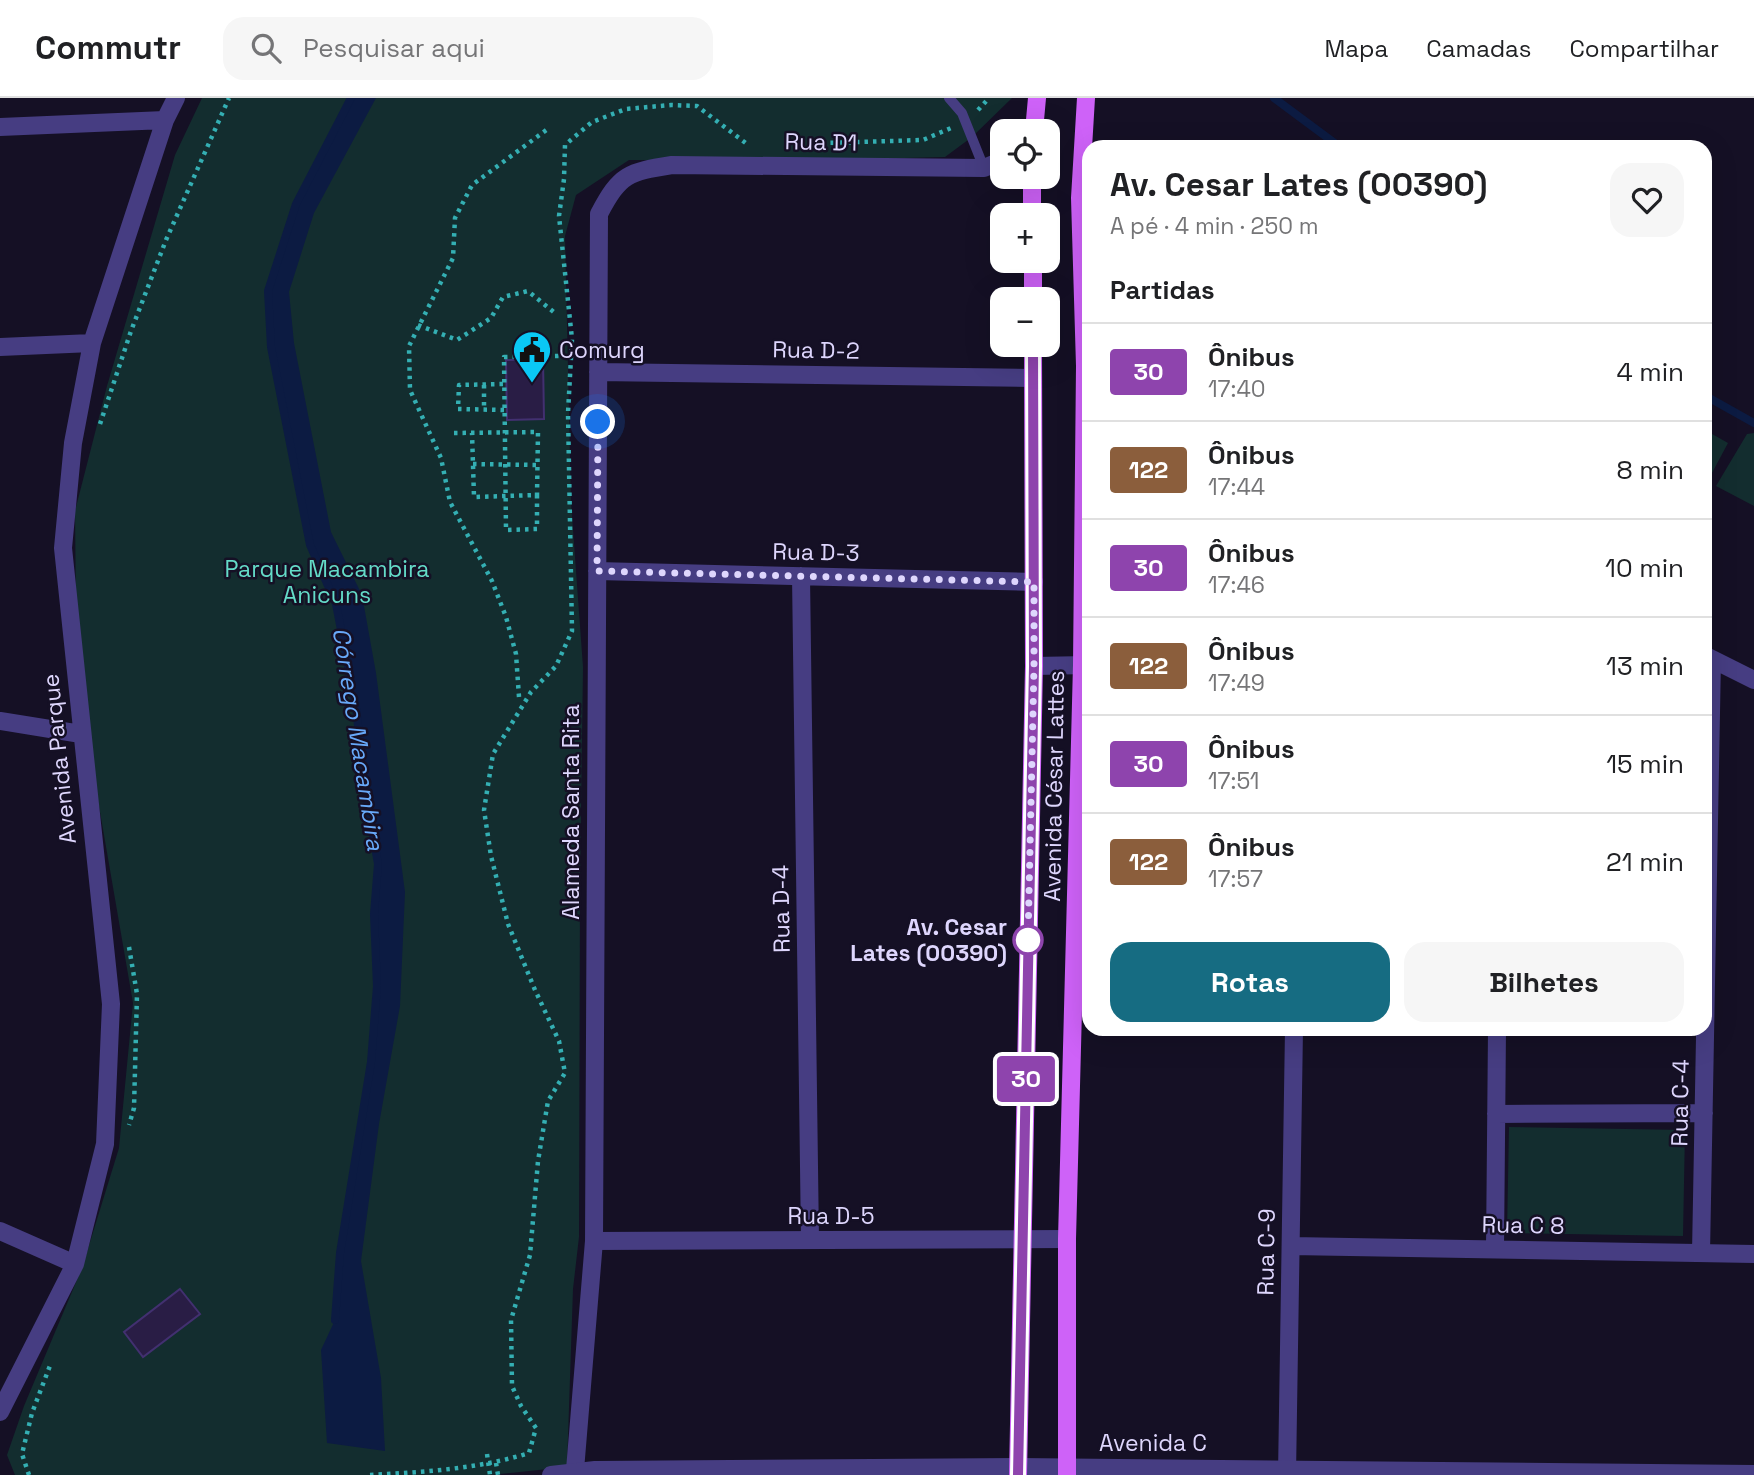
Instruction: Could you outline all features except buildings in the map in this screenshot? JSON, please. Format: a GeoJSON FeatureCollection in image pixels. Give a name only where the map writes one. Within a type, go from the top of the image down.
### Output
{"type":"FeatureCollection","features":[{"type":"Feature","properties":{"kind":"main road"},"geometry":{"type":"LineString","coordinates":[[1035,119],[1037,98]]}},
{"type":"Feature","properties":{"kind":"main road","name":"Avenida César Lattes"},"geometry":{"type":"LineString","coordinates":[[1083,140],[1086,98]]}},
{"type":"Feature","properties":{"kind":"main road","name":"Avenida César Lattes"},"geometry":{"type":"LineString","coordinates":[[1082,165],[1082,246]]}},
{"type":"Feature","properties":{"kind":"main road","name":"Avenida César Lattes"},"geometry":{"type":"LineString","coordinates":[[1018,1471],[1034,666],[1033,357]]}},
{"type":"Feature","properties":{"kind":"main road","name":"Avenida César Lattes"},"geometry":{"type":"LineString","coordinates":[[1067,1471],[1067,1239],[1082,761]]}},
{"type":"Feature","properties":{"kind":"street","name":"Avenida Parque"},"geometry":{"type":"LineString","coordinates":[[1,1414],[75,1264],[105,1144],[111,1004],[63,548],[73,443],[92,342],[165,120],[176,98]]}},
{"type":"Feature","properties":{"kind":"street"},"geometry":{"type":"LineString","coordinates":[[0,127],[165,120]]}},
{"type":"Feature","properties":{"kind":"street","name":"Rua D1"},"geometry":{"type":"LineString","coordinates":[[639,170],[672,165],[984,168],[990,165]]}},
{"type":"Feature","properties":{"kind":"street","name":"Alameda Santa Rita"},"geometry":{"type":"LineString","coordinates":[[575,1471],[594,1241],[599,215],[614,187],[639,170]]}},
{"type":"Feature","properties":{"kind":"street"},"geometry":{"type":"LineString","coordinates":[[0,347],[92,342]]}},
{"type":"Feature","properties":{"kind":"street","name":"Rua D-2"},"geometry":{"type":"LineString","coordinates":[[598,372],[1033,378]]}},
{"type":"Feature","properties":{"kind":"street","name":"Rua D-3"},"geometry":{"type":"LineString","coordinates":[[597,571],[1034,582]]}},
{"type":"Feature","properties":{"kind":"street","name":"Rua D-4"},"geometry":{"type":"LineString","coordinates":[[800,576],[810,1240]]}},
{"type":"Feature","properties":{"kind":"street"},"geometry":{"type":"LineString","coordinates":[[1712,659],[1754,680]]}},
{"type":"Feature","properties":{"kind":"street"},"geometry":{"type":"LineString","coordinates":[[1034,666],[1082,665]]}},
{"type":"Feature","properties":{"kind":"street"},"geometry":{"type":"LineString","coordinates":[[0,721],[81,734]]}},
{"type":"Feature","properties":{"kind":"street","name":"Rua C-9"},"geometry":{"type":"LineString","coordinates":[[1287,1472],[1294,1036]]}},
{"type":"Feature","properties":{"kind":"street"},"geometry":{"type":"LineString","coordinates":[[1495,1249],[1497,1036]]}},
{"type":"Feature","properties":{"kind":"street","name":"Rua C-4"},"geometry":{"type":"LineString","coordinates":[[1701,1253],[1705,1036]]}},
{"type":"Feature","properties":{"kind":"street"},"geometry":{"type":"LineString","coordinates":[[1496,1114],[1704,1113]]}},
{"type":"Feature","properties":{"kind":"street"},"geometry":{"type":"LineString","coordinates":[[0,1231],[75,1264]]}},
{"type":"Feature","properties":{"kind":"street","name":"Rua D-5"},"geometry":{"type":"LineString","coordinates":[[594,1241],[1067,1239]]}},
{"type":"Feature","properties":{"kind":"street","name":"Rua C 8"},"geometry":{"type":"LineString","coordinates":[[1291,1245],[1754,1254]]}},
{"type":"Feature","properties":{"kind":"street","name":"Avenida C"},"geometry":{"type":"LineString","coordinates":[[551,1475],[575,1471],[1754,1474]]}},
{"type":"Feature","properties":{"kind":"lane"},"geometry":{"type":"LineString","coordinates":[[950,98],[962,113],[984,168]]}},
{"type":"Feature","properties":{"kind":"path"},"geometry":{"type":"LineString","coordinates":[[96,435],[131,331],[166,240],[229,98]]}},
{"type":"Feature","properties":{"kind":"path"},"geometry":{"type":"LineString","coordinates":[[519,698],[516,654],[506,617],[492,581],[450,502],[441,458],[410,390],[409,346],[453,258],[455,218],[472,185],[549,128]]}},
{"type":"Feature","properties":{"kind":"path"},"geometry":{"type":"LineString","coordinates":[[418,325],[457,340],[491,318],[503,297],[528,291],[556,314]]}},
{"type":"Feature","properties":{"kind":"path"},"geometry":{"type":"LineString","coordinates":[[454,433],[504,433],[538,432],[537,528],[506,530],[504,433],[504,357],[560,356]]}},
{"type":"Feature","properties":{"kind":"path"},"geometry":{"type":"LineString","coordinates":[[504,384],[459,385],[458,409],[504,410]]}},
{"type":"Feature","properties":{"kind":"path"},"geometry":{"type":"LineString","coordinates":[[484,385],[484,409]]}},
{"type":"Feature","properties":{"kind":"path"},"geometry":{"type":"LineString","coordinates":[[472,433],[474,497],[537,495]]}},
{"type":"Feature","properties":{"kind":"path"},"geometry":{"type":"LineString","coordinates":[[473,464],[537,465]]}},
{"type":"Feature","properties":{"kind":"path"},"geometry":{"type":"LineString","coordinates":[[127,1130],[134,1108],[137,994],[128,940]]}},
{"type":"Feature","properties":{"kind":"path"},"geometry":{"type":"LineString","coordinates":[[29,1475],[22,1454],[32,1413],[54,1357]]}},
{"type":"Feature","properties":{"kind":"path"},"geometry":{"type":"LineString","coordinates":[[487,1454],[490,1475]]}},
{"type":"Feature","properties":{"kind":"path"},"geometry":{"type":"LineString","coordinates":[[496,1463],[498,1475]]}},
{"type":"Feature","properties":{"kind":"green space","name":"Parque Macambira Anicuns"},"geometry":{"type":"Polygon","coordinates":[[[202,98],[1012,98],[972,137],[945,157],[785,161],[629,160],[576,195],[565,236],[571,502],[583,667],[579,1237],[573,1289],[567,1467],[490,1475],[15,1475],[7,1455],[24,1406],[82,1268],[119,1148],[133,1003],[85,725],[76,615],[75,511],[107,386],[175,155],[202,98]]]}},
{"type":"Feature","properties":{"kind":"green space"},"geometry":{"type":"Polygon","coordinates":[[[1754,433],[1754,506],[1716,486],[1747,434],[1754,433]]]}},
{"type":"Feature","properties":{"kind":"green space"},"geometry":{"type":"Polygon","coordinates":[[[1712,434],[1728,443],[1712,473],[1712,434]]]}},
{"type":"Feature","properties":{"kind":"green space"},"geometry":{"type":"Polygon","coordinates":[[[1509,1127],[1685,1130],[1683,1236],[1507,1233],[1509,1127]]]}},
{"type":"Feature","properties":{"kind":"water"},"geometry":{"type":"Polygon","coordinates":[[[351,98],[376,98],[314,213],[289,292],[294,343],[331,532],[362,595],[376,673],[405,892],[400,1006],[379,1124],[361,1261],[381,1378],[385,1451],[327,1443],[321,1350],[335,1320],[340,1253],[371,1062],[377,986],[374,914],[378,864],[366,795],[356,708],[336,604],[310,545],[271,347],[268,291],[296,204],[351,98]]]}},
{"type":"Feature","properties":{"kind":"waterway","name":"Córrego Macambira"},"geometry":{"type":"LineString","coordinates":[[335,1320],[340,1253],[371,1062],[377,986],[374,914],[378,864],[366,795],[356,708],[336,604],[310,545],[271,347],[268,291],[296,204],[351,98]]}},
{"type":"Feature","properties":{"kind":"waterway"},"geometry":{"type":"LineString","coordinates":[[1274,98],[1331,140]]}},
{"type":"Feature","properties":{"kind":"waterway"},"geometry":{"type":"LineString","coordinates":[[1712,399],[1754,423]]}},
{"type":"Feature","properties":{"kind":"bus line","name":"30"},"geometry":{"type":"LineString","coordinates":[[1018,1475],[1034,666],[1033,357]]}},
{"type":"Feature","properties":{"kind":"place","name":"Comurg"},"geometry":{"type":"Point","coordinates":[532,384]}},
{"type":"Feature","properties":{"kind":"place","name":"Av. Cesar Lates (00390)"},"geometry":{"type":"Point","coordinates":[1028,940]}},
{"type":"Feature","properties":{"kind":"route"},"geometry":{"type":"LineString","coordinates":[[598,422],[597,571],[1034,582],[1028,940]]}}]}
